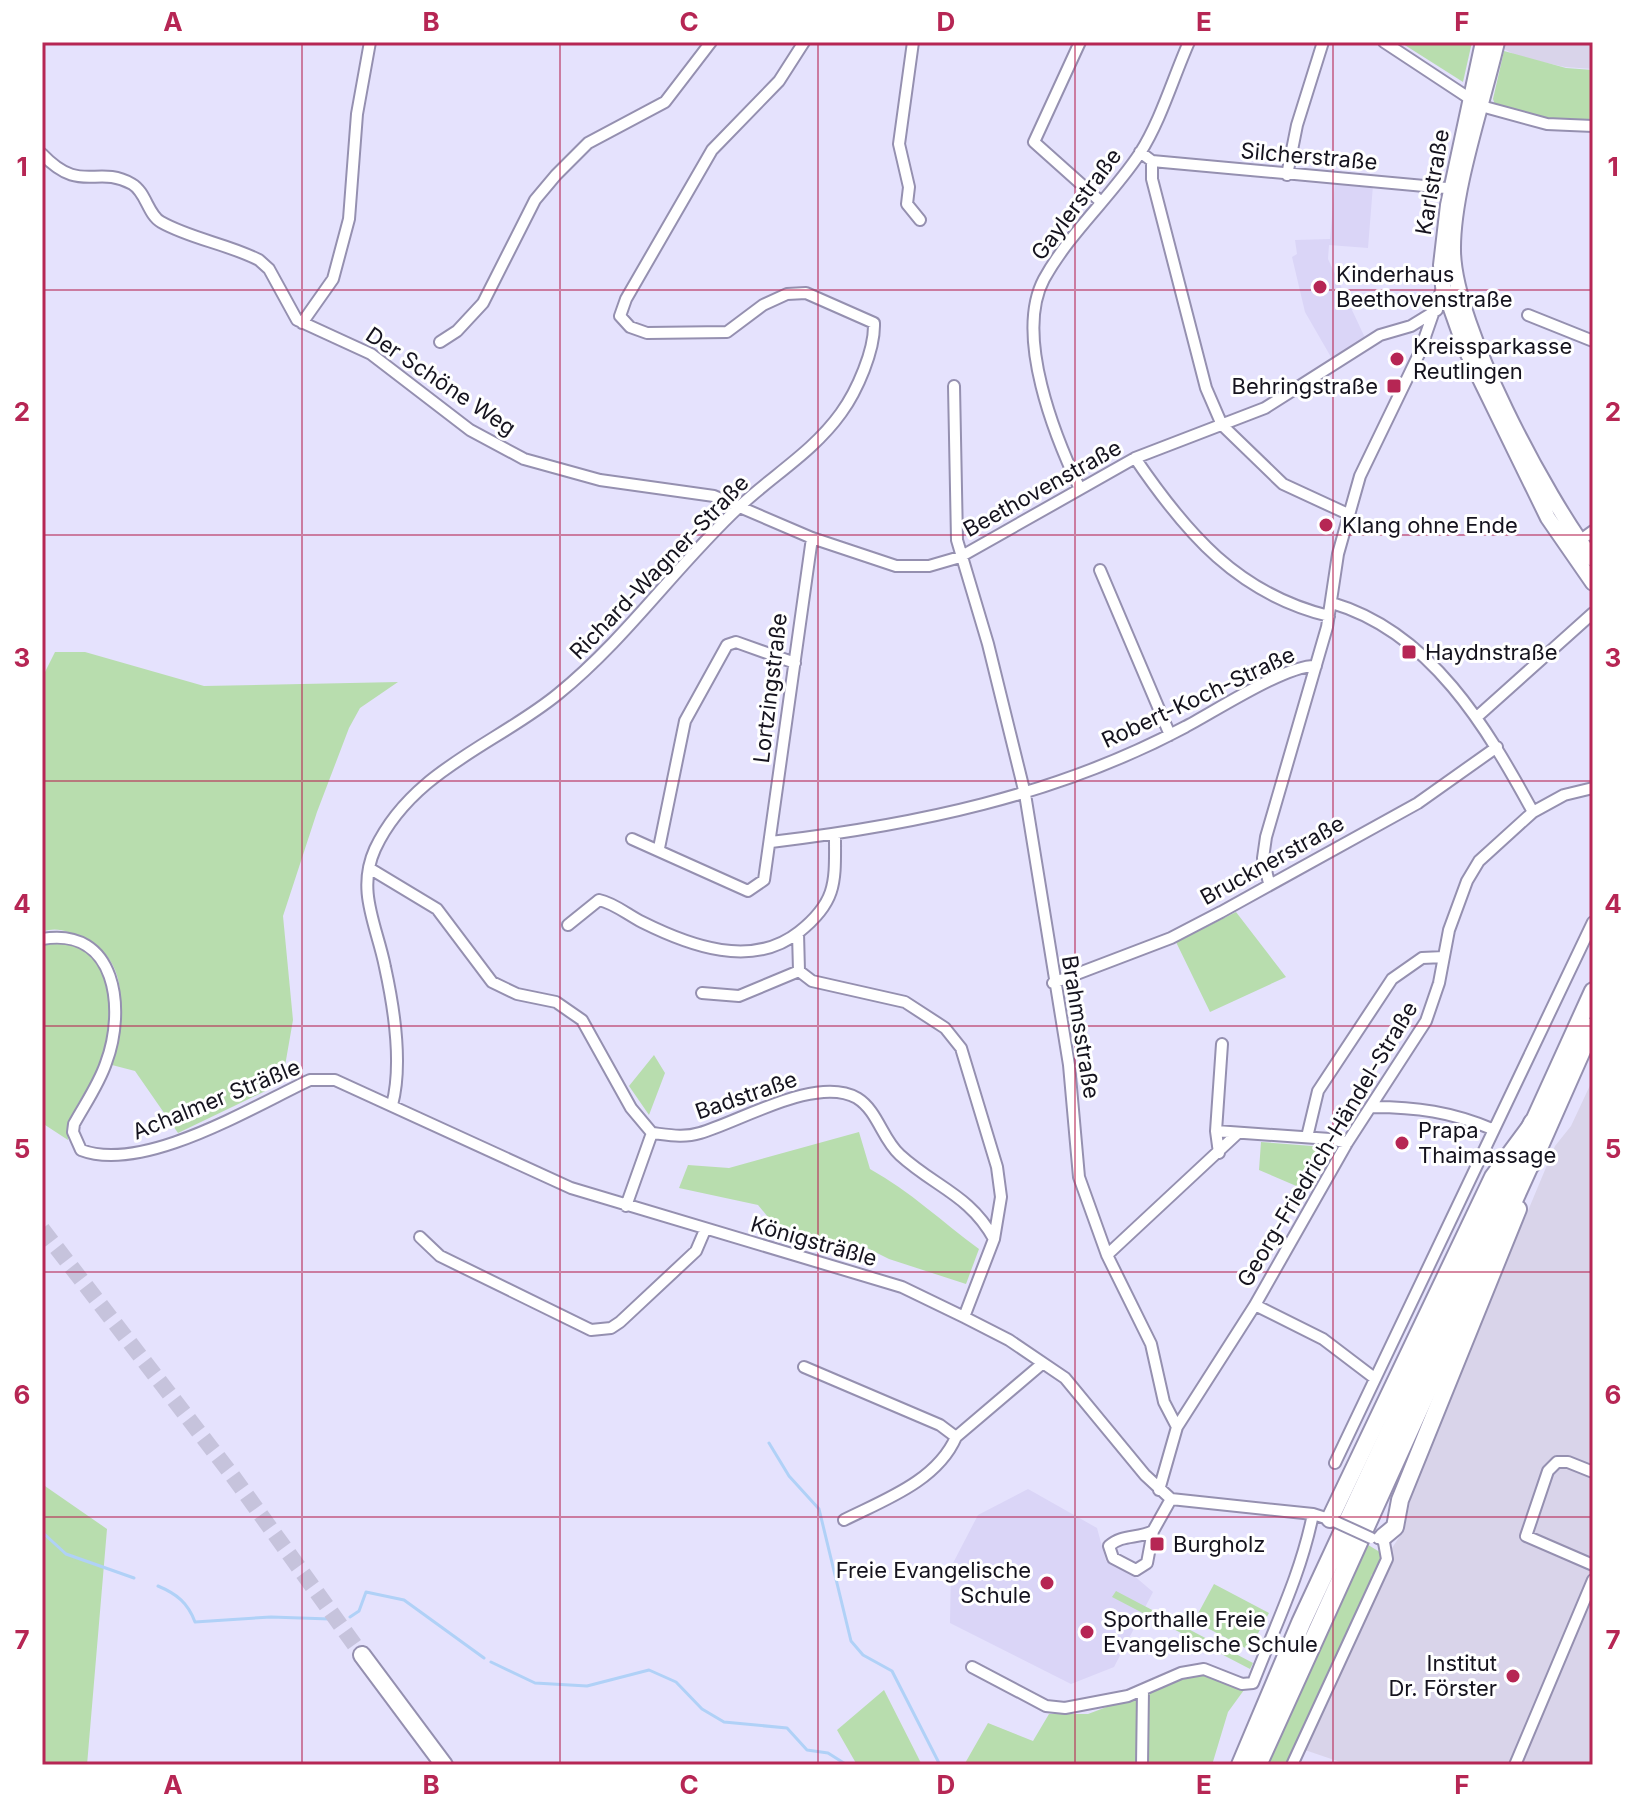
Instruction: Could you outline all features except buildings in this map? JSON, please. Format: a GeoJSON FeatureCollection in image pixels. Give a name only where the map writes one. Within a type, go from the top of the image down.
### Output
{"type":"FeatureCollection","features":[{"type":"Feature","properties":{"kind":"highway"},"geometry":{"type":"LineString","coordinates":[[1241,1765],[1307,1610],[1533,1123]]}},
{"type":"Feature","properties":{"kind":"highway"},"geometry":{"type":"LineString","coordinates":[[1257,1765],[1535,1152]]}},
{"type":"Feature","properties":{"kind":"main road","name":"Karlstraße"},"geometry":{"type":"LineString","coordinates":[[1497,42],[1485,51],[1441,265],[1446,312],[1540,477],[1593,583]]}},
{"type":"Feature","properties":{"kind":"main road","name":"Karlstraße"},"geometry":{"type":"LineString","coordinates":[[1446,312],[1457,189]]}},
{"type":"Feature","properties":{"kind":"main road","name":"Karlstraße"},"geometry":{"type":"LineString","coordinates":[[1573,544],[1593,559]]}},
{"type":"Feature","properties":{"kind":"main road"},"geometry":{"type":"LineString","coordinates":[[1327,1518],[1493,1177],[1533,1123],[1593,991]]}},
{"type":"Feature","properties":{"kind":"main road"},"geometry":{"type":"LineString","coordinates":[[1377,1538],[1395,1527],[1400,1500],[1523,1197],[1535,1152],[1593,1026]]}},
{"type":"Feature","properties":{"kind":"main road"},"geometry":{"type":"LineString","coordinates":[[362,1655],[444,1765]]}},
{"type":"Feature","properties":{"kind":"street"},"geometry":{"type":"LineString","coordinates":[[42,154],[59,171],[71,176],[116,179],[133,184],[159,221],[259,260],[269,269],[291,313],[302,323],[333,279],[349,219],[357,114],[370,42]]}},
{"type":"Feature","properties":{"kind":"street"},"geometry":{"type":"LineString","coordinates":[[440,342],[457,331],[483,303],[535,200],[556,175],[588,143],[665,102],[711,42]]}},
{"type":"Feature","properties":{"kind":"street","name":"Richard-Wagner-Straße"},"geometry":{"type":"LineString","coordinates":[[392,1105],[395,1092],[394,1043],[385,964],[367,899],[369,868],[376,847],[424,788],[457,758],[556,697],[612,648],[678,568],[740,505],[801,458],[841,413],[862,372],[874,328],[871,320],[806,293],[787,294],[763,305],[727,332],[647,333],[630,327],[620,316],[626,299],[712,150],[779,81],[804,42]]}},
{"type":"Feature","properties":{"kind":"street"},"geometry":{"type":"LineString","coordinates":[[913,42],[899,144],[909,187],[907,204],[920,220]]}},
{"type":"Feature","properties":{"kind":"street"},"geometry":{"type":"LineString","coordinates":[[1080,42],[1034,142],[1100,201]]}},
{"type":"Feature","properties":{"kind":"street","name":"Gaylerstraße"},"geometry":{"type":"LineString","coordinates":[[1080,489],[1056,439],[1039,370],[1036,310],[1042,282],[1100,201],[1140,152],[1189,42]]}},
{"type":"Feature","properties":{"kind":"street"},"geometry":{"type":"LineString","coordinates":[[1287,175],[1297,125],[1323,42]]}},
{"type":"Feature","properties":{"kind":"street"},"geometry":{"type":"LineString","coordinates":[[1384,42],[1476,102],[1547,124],[1593,126]]}},
{"type":"Feature","properties":{"kind":"street"},"geometry":{"type":"LineString","coordinates":[[1140,152],[1152,161],[1152,179],[1179,291],[1206,388],[1222,425],[1283,484],[1348,514]]}},
{"type":"Feature","properties":{"kind":"street","name":"Silcherstraße"},"geometry":{"type":"LineString","coordinates":[[1152,161],[1457,189]]}},
{"type":"Feature","properties":{"kind":"street"},"geometry":{"type":"LineString","coordinates":[[1269,883],[1263,858],[1266,837],[1329,616],[1338,554],[1348,514],[1360,476],[1446,312]]}},
{"type":"Feature","properties":{"kind":"street","name":"Beethovenstraße"},"geometry":{"type":"LineString","coordinates":[[740,505],[812,538],[896,566],[929,566],[960,557],[1135,458],[1265,408],[1380,335],[1446,312]]}},
{"type":"Feature","properties":{"kind":"street"},"geometry":{"type":"LineString","coordinates":[[1528,315],[1593,341]]}},
{"type":"Feature","properties":{"kind":"street","name":"Der Schöne Weg"},"geometry":{"type":"LineString","coordinates":[[302,323],[371,354],[470,430],[524,459],[600,480],[714,496],[740,505]]}},
{"type":"Feature","properties":{"kind":"street","name":"Brahmsstraße"},"geometry":{"type":"LineString","coordinates":[[954,386],[957,540],[988,644],[1025,794],[1053,983],[1069,1065],[1079,1177],[1107,1255],[1151,1344],[1164,1402],[1177,1427]]}},
{"type":"Feature","properties":{"kind":"street"},"geometry":{"type":"LineString","coordinates":[[1135,458],[1180,518],[1227,567],[1274,599],[1329,616]]}},
{"type":"Feature","properties":{"kind":"street"},"geometry":{"type":"LineString","coordinates":[[1573,544],[1593,531]]}},
{"type":"Feature","properties":{"kind":"street","name":"Lortzingstraße"},"geometry":{"type":"LineString","coordinates":[[659,848],[748,891],[764,880],[812,538]]}},
{"type":"Feature","properties":{"kind":"street"},"geometry":{"type":"LineString","coordinates":[[1100,570],[1170,735]]}},
{"type":"Feature","properties":{"kind":"street"},"geometry":{"type":"LineString","coordinates":[[1332,603],[1377,622],[1445,679],[1478,716],[1533,812]]}},
{"type":"Feature","properties":{"kind":"street"},"geometry":{"type":"LineString","coordinates":[[1478,716],[1593,613]]}},
{"type":"Feature","properties":{"kind":"street"},"geometry":{"type":"LineString","coordinates":[[632,839],[659,848],[685,721],[727,645],[736,642],[795,663]]}},
{"type":"Feature","properties":{"kind":"street","name":"Robert-Koch-Straße"},"geometry":{"type":"LineString","coordinates":[[771,842],[909,823],[1025,794],[1170,735],[1291,670],[1316,666]]}},
{"type":"Feature","properties":{"kind":"street","name":"Brucknerstraße"},"geometry":{"type":"LineString","coordinates":[[1053,983],[1171,938],[1418,803],[1497,747]]}},
{"type":"Feature","properties":{"kind":"street","name":"Georg-Friedrich-Händel-Straße"},"geometry":{"type":"LineString","coordinates":[[1177,1427],[1255,1305],[1347,1143],[1426,1021],[1453,918],[1467,881],[1479,861],[1533,812],[1564,795],[1593,788]]}},
{"type":"Feature","properties":{"kind":"street"},"geometry":{"type":"LineString","coordinates":[[568,925],[599,900],[646,924],[716,950],[751,953],[769,949],[798,933],[828,903],[835,884],[835,835]]}},
{"type":"Feature","properties":{"kind":"street"},"geometry":{"type":"LineString","coordinates":[[369,868],[437,909],[492,982],[517,994],[556,1002],[582,1020],[631,1108],[652,1133],[626,1206]]}},
{"type":"Feature","properties":{"kind":"street"},"geometry":{"type":"LineString","coordinates":[[1335,1463],[1373,1377],[1593,922]]}},
{"type":"Feature","properties":{"kind":"street"},"geometry":{"type":"LineString","coordinates":[[798,933],[799,971]]}},
{"type":"Feature","properties":{"kind":"street","name":"Achalmer Sträßle"},"geometry":{"type":"LineString","coordinates":[[42,939],[58,937],[90,947],[104,961],[111,977],[113,1000],[107,1061],[74,1124],[73,1132],[81,1150],[115,1157],[157,1150],[318,1079],[335,1080],[392,1105]]}},
{"type":"Feature","properties":{"kind":"street"},"geometry":{"type":"LineString","coordinates":[[1307,1137],[1318,1091],[1392,979],[1422,958],[1444,957]]}},
{"type":"Feature","properties":{"kind":"street"},"geometry":{"type":"LineString","coordinates":[[702,993],[739,996],[799,971]]}},
{"type":"Feature","properties":{"kind":"street"},"geometry":{"type":"LineString","coordinates":[[799,971],[812,981],[905,1002],[926,1013],[952,1035],[970,1071],[997,1167],[1001,1197],[994,1239],[964,1317]]}},
{"type":"Feature","properties":{"kind":"street"},"geometry":{"type":"LineString","coordinates":[[1219,1153],[1216,1131],[1222,1044]]}},
{"type":"Feature","properties":{"kind":"street","name":"Badstraße"},"geometry":{"type":"LineString","coordinates":[[652,1133],[678,1137],[699,1133],[815,1093],[841,1092],[854,1096],[867,1105],[899,1154],[967,1202],[982,1216],[994,1239]]}},
{"type":"Feature","properties":{"kind":"street","name":"Königsträßle"},"geometry":{"type":"LineString","coordinates":[[392,1105],[571,1188],[902,1287],[964,1317],[1043,1363],[1070,1383],[1159,1490],[1171,1499]]}},
{"type":"Feature","properties":{"kind":"street"},"geometry":{"type":"LineString","coordinates":[[1373,1107],[1416,1107],[1457,1114],[1492,1129]]}},
{"type":"Feature","properties":{"kind":"street"},"geometry":{"type":"LineString","coordinates":[[1216,1131],[1347,1143]]}},
{"type":"Feature","properties":{"kind":"street"},"geometry":{"type":"LineString","coordinates":[[1107,1255],[1238,1133]]}},
{"type":"Feature","properties":{"kind":"street"},"geometry":{"type":"LineString","coordinates":[[420,1237],[440,1256],[591,1330],[611,1328],[631,1313],[696,1251],[705,1230]]}},
{"type":"Feature","properties":{"kind":"street"},"geometry":{"type":"LineString","coordinates":[[1255,1305],[1323,1339],[1373,1377]]}},
{"type":"Feature","properties":{"kind":"street"},"geometry":{"type":"LineString","coordinates":[[844,1520],[905,1489],[949,1453],[956,1437],[1043,1363]]}},
{"type":"Feature","properties":{"kind":"street"},"geometry":{"type":"LineString","coordinates":[[804,1367],[940,1425],[956,1437]]}},
{"type":"Feature","properties":{"kind":"street"},"geometry":{"type":"LineString","coordinates":[[1159,1490],[1177,1427]]}},
{"type":"Feature","properties":{"kind":"street"},"geometry":{"type":"LineString","coordinates":[[1593,1472],[1568,1462],[1557,1462],[1548,1471],[1526,1536],[1593,1565]]}},
{"type":"Feature","properties":{"kind":"street"},"geometry":{"type":"LineString","coordinates":[[1153,1531],[1143,1536],[1119,1537],[1109,1546],[1113,1558],[1136,1570],[1147,1563],[1153,1531],[1171,1499],[1327,1518],[1377,1538],[1387,1559],[1292,1765]]}},
{"type":"Feature","properties":{"kind":"street"},"geometry":{"type":"LineString","coordinates":[[972,1667],[1046,1706],[1065,1708],[1143,1690],[1181,1673],[1204,1669],[1242,1684],[1253,1683],[1327,1518]]}},
{"type":"Feature","properties":{"kind":"street"},"geometry":{"type":"LineString","coordinates":[[1515,1765],[1589,1601],[1593,1580]]}},
{"type":"Feature","properties":{"kind":"street"},"geometry":{"type":"LineString","coordinates":[[1142,1765],[1143,1690]]}},
{"type":"Feature","properties":{"kind":"shaded area"},"geometry":{"type":"Polygon","coordinates":[[[1506,42],[1593,42],[1593,69],[1565,67],[1519,57],[1504,49],[1506,42]]]}},
{"type":"Feature","properties":{"kind":"shaded area","name":"Kinderhaus Beethovenstraße"},"geometry":{"type":"Polygon","coordinates":[[[1335,182],[1373,185],[1368,248],[1329,245],[1328,259],[1367,342],[1335,364],[1305,312],[1292,257],[1297,254],[1295,240],[1330,239],[1335,182]]]}},
{"type":"Feature","properties":{"kind":"shaded area"},"geometry":{"type":"Polygon","coordinates":[[[1593,1079],[1593,1765],[1349,1765],[1302,1749],[1386,1577],[1392,1548],[1404,1530],[1414,1484],[1555,1146],[1571,1126],[1593,1079]]]}},
{"type":"Feature","properties":{"kind":"shaded area","name":"Freie Evangelische Schule"},"geometry":{"type":"Polygon","coordinates":[[[1028,1489],[1097,1528],[1106,1561],[1132,1574],[1153,1592],[1114,1667],[1071,1684],[950,1623],[951,1567],[978,1515],[1028,1489]]]}},
{"type":"Feature","properties":{"kind":"green space"},"geometry":{"type":"Polygon","coordinates":[[[1400,42],[1472,42],[1463,82],[1400,42]]]}},
{"type":"Feature","properties":{"kind":"green space"},"geometry":{"type":"Polygon","coordinates":[[[1504,51],[1566,68],[1593,70],[1593,123],[1547,121],[1496,108],[1493,99],[1504,51]]]}},
{"type":"Feature","properties":{"kind":"green space"},"geometry":{"type":"Polygon","coordinates":[[[55,652],[85,652],[204,686],[398,682],[360,708],[349,728],[283,916],[293,1020],[282,1083],[178,1133],[135,1071],[112,1065],[119,1029],[120,993],[111,962],[100,948],[83,938],[58,930],[42,932],[42,678],[55,652]]]}},
{"type":"Feature","properties":{"kind":"green space"},"geometry":{"type":"Polygon","coordinates":[[[1236,912],[1286,977],[1210,1012],[1176,942],[1236,912]]]}},
{"type":"Feature","properties":{"kind":"green space"},"geometry":{"type":"Polygon","coordinates":[[[57,940],[87,953],[96,961],[103,970],[109,994],[104,1058],[75,1110],[68,1140],[42,1123],[42,942],[57,940]]]}},
{"type":"Feature","properties":{"kind":"green space"},"geometry":{"type":"Polygon","coordinates":[[[654,1055],[665,1073],[649,1115],[629,1086],[654,1055]]]}},
{"type":"Feature","properties":{"kind":"green space"},"geometry":{"type":"Polygon","coordinates":[[[859,1132],[870,1169],[979,1249],[966,1284],[889,1259],[859,1244],[833,1243],[773,1223],[758,1205],[679,1188],[688,1165],[729,1168],[859,1132]]]}},
{"type":"Feature","properties":{"kind":"green space"},"geometry":{"type":"Polygon","coordinates":[[[1261,1142],[1325,1147],[1301,1188],[1259,1170],[1261,1142]]]}},
{"type":"Feature","properties":{"kind":"green space"},"geometry":{"type":"Polygon","coordinates":[[[42,1484],[107,1529],[87,1765],[42,1765],[42,1484]]]}},
{"type":"Feature","properties":{"kind":"green space"},"geometry":{"type":"Polygon","coordinates":[[[1365,1543],[1383,1554],[1376,1574],[1372,1574],[1368,1591],[1288,1765],[1268,1765],[1365,1543]]]}},
{"type":"Feature","properties":{"kind":"green space"},"geometry":{"type":"Polygon","coordinates":[[[1214,1584],[1269,1613],[1249,1650],[1194,1621],[1214,1584]]]}},
{"type":"Feature","properties":{"kind":"green space"},"geometry":{"type":"Polygon","coordinates":[[[1116,1591],[1253,1663],[1250,1669],[1112,1597],[1116,1591]]]}},
{"type":"Feature","properties":{"kind":"green space"},"geometry":{"type":"Polygon","coordinates":[[[1189,1676],[1208,1676],[1244,1690],[1228,1712],[1212,1765],[964,1765],[988,1723],[1033,1741],[1049,1714],[1088,1714],[1189,1676]]]}},
{"type":"Feature","properties":{"kind":"green space"},"geometry":{"type":"Polygon","coordinates":[[[884,1690],[922,1765],[857,1765],[837,1730],[884,1690]]]}},
{"type":"Feature","properties":{"kind":"waterway"},"geometry":{"type":"LineString","coordinates":[[769,1443],[789,1476],[819,1509],[851,1641],[863,1655],[892,1671],[940,1765]]}},
{"type":"Feature","properties":{"kind":"waterway"},"geometry":{"type":"LineString","coordinates":[[42,1532],[66,1554],[134,1578]]}},
{"type":"Feature","properties":{"kind":"waterway"},"geometry":{"type":"LineString","coordinates":[[158,1586],[181,1600],[195,1622],[271,1617],[330,1619]]}},
{"type":"Feature","properties":{"kind":"waterway"},"geometry":{"type":"LineString","coordinates":[[350,1617],[359,1611],[366,1592],[404,1600],[484,1658]]}},
{"type":"Feature","properties":{"kind":"waterway"},"geometry":{"type":"LineString","coordinates":[[491,1662],[535,1683],[587,1686],[649,1670],[676,1682],[702,1709],[724,1722],[787,1728],[807,1750],[828,1753],[847,1765]]}},
{"type":"Feature","properties":{"kind":"tunnel"},"geometry":{"type":"LineString","coordinates":[[42,1229],[232,1475],[362,1655]]}},
{"type":"Feature","properties":{"kind":"place","name":"Kinderhaus Beethovenstraße"},"geometry":{"type":"Point","coordinates":[1320,287]}},
{"type":"Feature","properties":{"kind":"place","name":"Kreissparkasse Reutlingen"},"geometry":{"type":"Point","coordinates":[1397,359]}},
{"type":"Feature","properties":{"kind":"place","name":"Behringstraße"},"geometry":{"type":"Point","coordinates":[1394,386]}},
{"type":"Feature","properties":{"kind":"place","name":"Klang ohne Ende"},"geometry":{"type":"Point","coordinates":[1326,525]}},
{"type":"Feature","properties":{"kind":"place","name":"Haydnstraße"},"geometry":{"type":"Point","coordinates":[1409,652]}},
{"type":"Feature","properties":{"kind":"place","name":"Prapa Thaimassage"},"geometry":{"type":"Point","coordinates":[1402,1143]}},
{"type":"Feature","properties":{"kind":"place","name":"Burgholz"},"geometry":{"type":"Point","coordinates":[1157,1544]}},
{"type":"Feature","properties":{"kind":"place","name":"Freie Evangelische Schule"},"geometry":{"type":"Point","coordinates":[1047,1583]}},
{"type":"Feature","properties":{"kind":"place","name":"Sporthalle Freie Evangelische Schule"},"geometry":{"type":"Point","coordinates":[1087,1632]}},
{"type":"Feature","properties":{"kind":"place","name":"Institut Dr. Förster"},"geometry":{"type":"Point","coordinates":[1513,1676]}}]}
